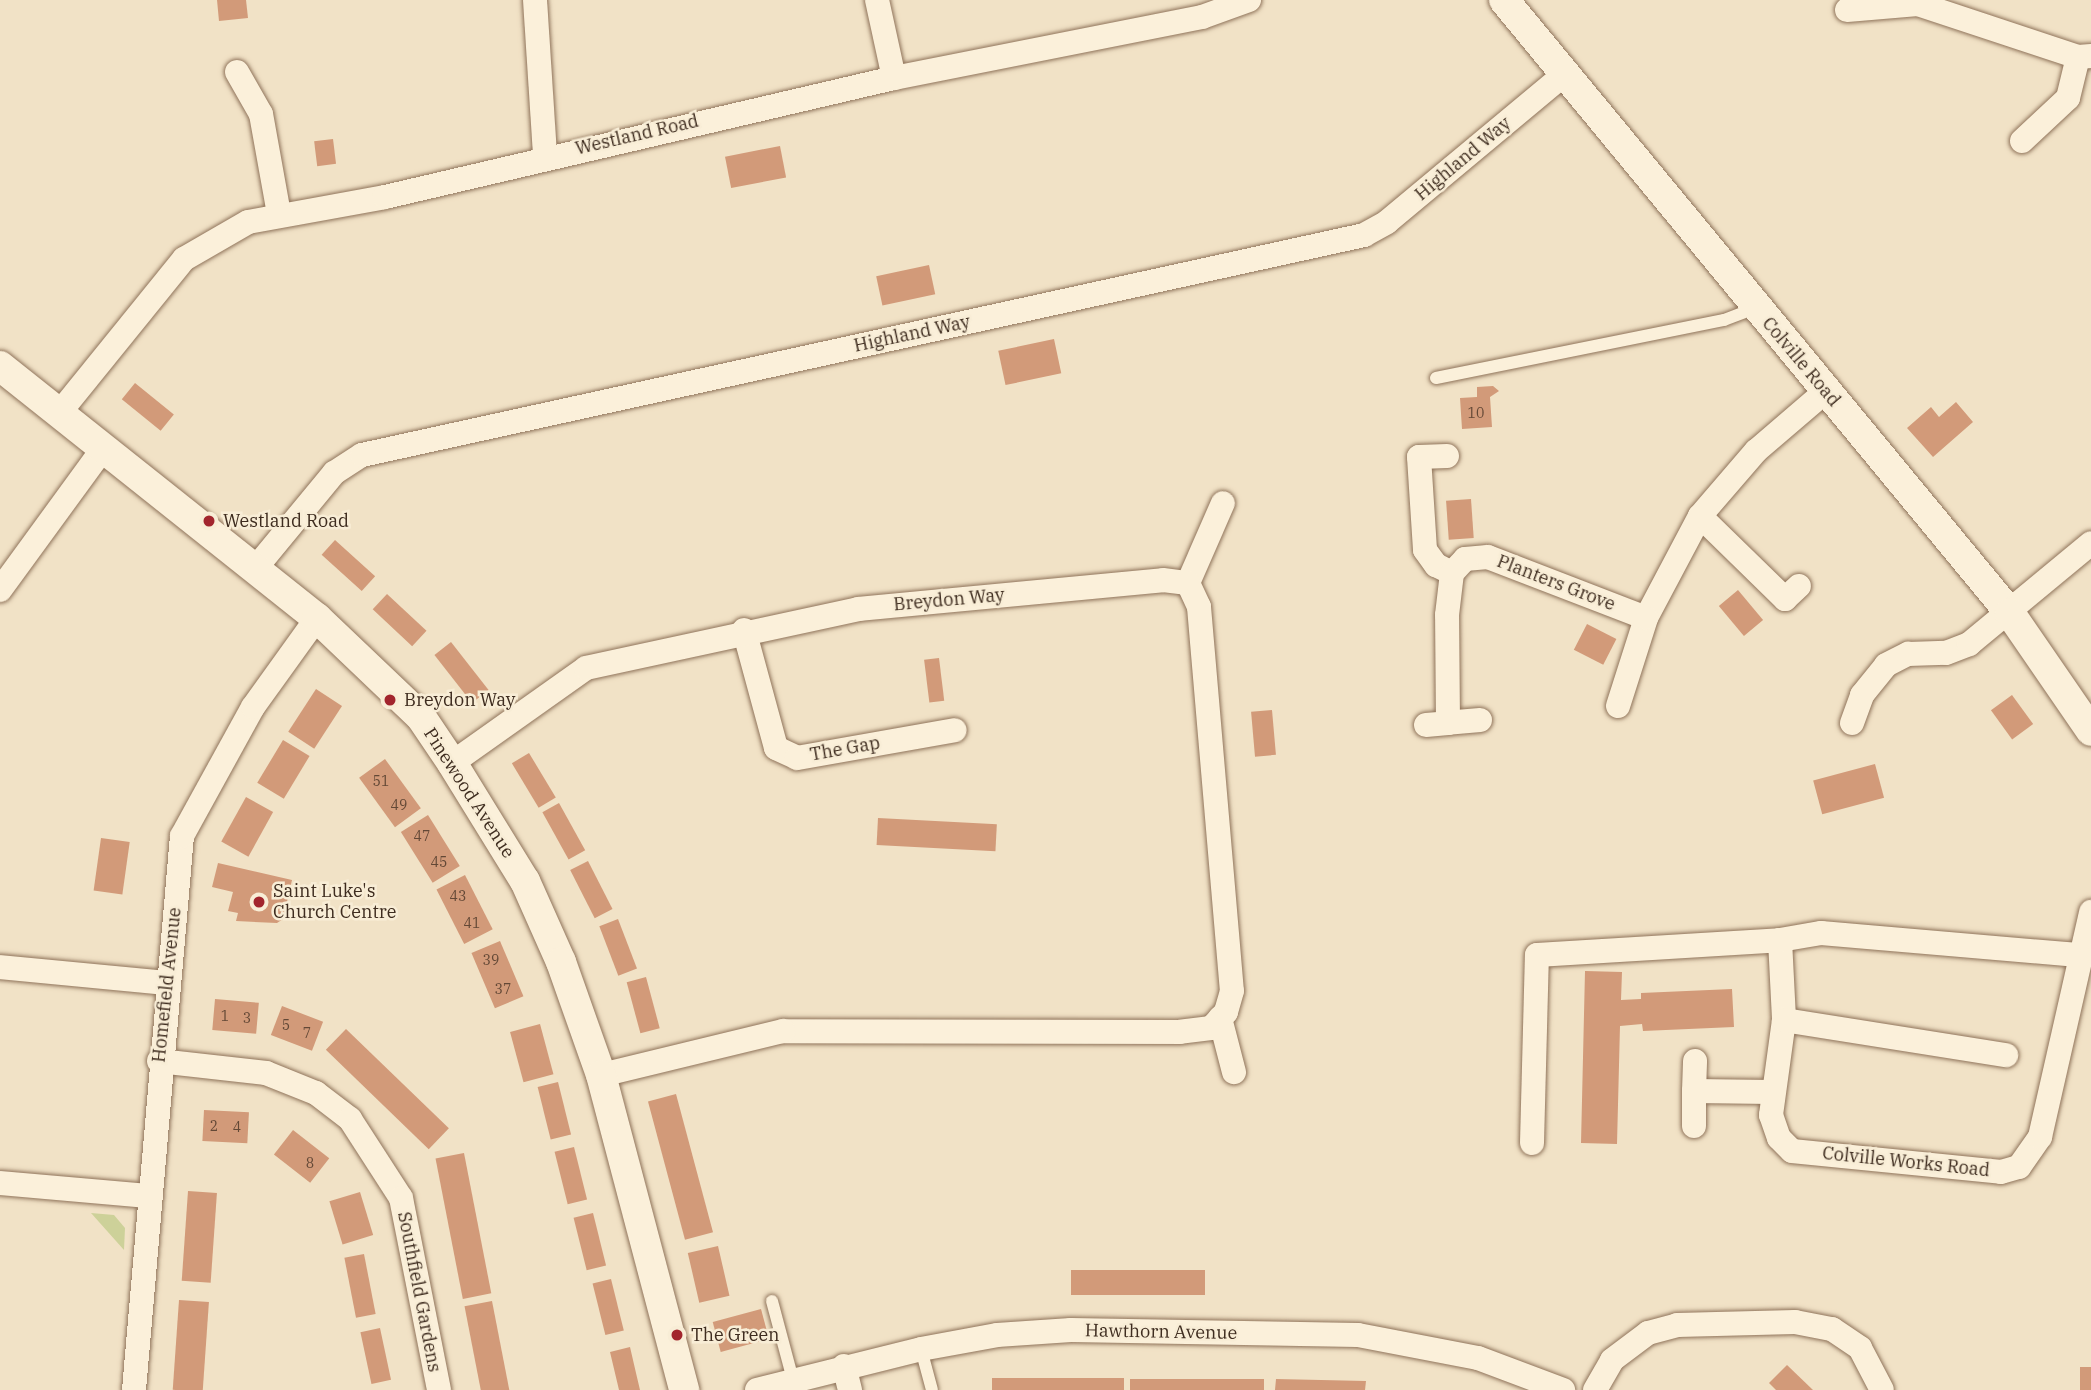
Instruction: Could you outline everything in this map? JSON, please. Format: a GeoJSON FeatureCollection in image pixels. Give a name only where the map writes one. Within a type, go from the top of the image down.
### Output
{"type":"FeatureCollection","features":[{"type":"Feature","properties":{"kind":"street"},"geometry":{"type":"LineString","coordinates":[[534,0],[545,156]]}},
{"type":"Feature","properties":{"kind":"street"},"geometry":{"type":"LineString","coordinates":[[877,0],[894,78]]}},
{"type":"Feature","properties":{"kind":"street","name":"Westland Road"},"geometry":{"type":"LineString","coordinates":[[60,412],[184,259],[215,237],[279,214],[385,197],[545,156],[894,78],[1202,17],[1249,0]]}},
{"type":"Feature","properties":{"kind":"street","name":"Colville Road"},"geometry":{"type":"LineString","coordinates":[[1504,0],[2010,613],[2091,731]]}},
{"type":"Feature","properties":{"kind":"street"},"geometry":{"type":"LineString","coordinates":[[1847,10],[1918,4],[2085,56],[2068,98],[2022,141]]}},
{"type":"Feature","properties":{"kind":"street"},"geometry":{"type":"LineString","coordinates":[[237,72],[261,114],[279,214]]}},
{"type":"Feature","properties":{"kind":"street","name":"Highland Way"},"geometry":{"type":"LineString","coordinates":[[254,570],[334,473],[362,455],[1364,235],[1387,222],[1566,73]]}},
{"type":"Feature","properties":{"kind":"street","name":"Pinewood Avenue"},"geometry":{"type":"LineString","coordinates":[[0,366],[317,618],[421,717],[452,763],[525,881],[561,961],[601,1075],[684,1390]]}},
{"type":"Feature","properties":{"kind":"street"},"geometry":{"type":"LineString","coordinates":[[1618,706],[1646,618],[1700,516],[1756,451],[1826,391]]}},
{"type":"Feature","properties":{"kind":"street"},"geometry":{"type":"LineString","coordinates":[[0,590],[103,449]]}},
{"type":"Feature","properties":{"kind":"street"},"geometry":{"type":"LineString","coordinates":[[1447,456],[1419,457],[1425,550],[1452,573],[1437,724],[1480,720]]}},
{"type":"Feature","properties":{"kind":"street"},"geometry":{"type":"LineString","coordinates":[[601,1075],[783,1031],[1180,1032],[1211,1028],[1220,1018],[1232,991],[1199,607],[1188,583],[1223,503]]}},
{"type":"Feature","properties":{"kind":"street"},"geometry":{"type":"LineString","coordinates":[[1700,516],[1785,599]]}},
{"type":"Feature","properties":{"kind":"street"},"geometry":{"type":"LineString","coordinates":[[1852,723],[1863,695],[1886,665],[1908,654],[1946,653],[1969,644],[2010,613],[2091,543]]}},
{"type":"Feature","properties":{"kind":"street","name":"Planters Grove"},"geometry":{"type":"LineString","coordinates":[[1452,573],[1465,559],[1488,557],[1646,618]]}},
{"type":"Feature","properties":{"kind":"street","name":"Breydon Way"},"geometry":{"type":"LineString","coordinates":[[452,763],[586,668],[744,630],[858,609],[1163,580],[1188,583]]}},
{"type":"Feature","properties":{"kind":"street","name":"Homefield Avenue"},"geometry":{"type":"LineString","coordinates":[[134,1390],[165,983],[182,836],[253,707],[317,618]]}},
{"type":"Feature","properties":{"kind":"street","name":"The Gap"},"geometry":{"type":"LineString","coordinates":[[744,630],[776,748],[786,753],[797,758],[955,730]]}},
{"type":"Feature","properties":{"kind":"street","name":"Colville Works Road"},"geometry":{"type":"LineString","coordinates":[[1780,940],[1784,1020],[1772,1092],[1771,1115],[1779,1138],[1793,1151],[2001,1171],[2019,1167],[2040,1137],[2078,955],[2091,912]]}},
{"type":"Feature","properties":{"kind":"street"},"geometry":{"type":"LineString","coordinates":[[1532,1143],[1537,955],[1852,934],[2078,955]]}},
{"type":"Feature","properties":{"kind":"street"},"geometry":{"type":"LineString","coordinates":[[0,967],[165,983]]}},
{"type":"Feature","properties":{"kind":"street"},"geometry":{"type":"LineString","coordinates":[[1220,1018],[1234,1072]]}},
{"type":"Feature","properties":{"kind":"street"},"geometry":{"type":"LineString","coordinates":[[1784,1020],[2006,1055]]}},
{"type":"Feature","properties":{"kind":"street","name":"Southfield Gardens"},"geometry":{"type":"LineString","coordinates":[[159,1061],[266,1073],[316,1093],[350,1119],[401,1198],[439,1390]]}},
{"type":"Feature","properties":{"kind":"street"},"geometry":{"type":"LineString","coordinates":[[1694,1126],[1695,1061]]}},
{"type":"Feature","properties":{"kind":"street"},"geometry":{"type":"LineString","coordinates":[[1694,1091],[1772,1092]]}},
{"type":"Feature","properties":{"kind":"street"},"geometry":{"type":"LineString","coordinates":[[0,1183],[150,1196]]}},
{"type":"Feature","properties":{"kind":"street"},"geometry":{"type":"LineString","coordinates":[[1595,1390],[1612,1360],[1648,1333],[1677,1325],[1795,1322],[1832,1329],[1860,1348],[1882,1390]]}},
{"type":"Feature","properties":{"kind":"street","name":"Hawthorn Avenue"},"geometry":{"type":"LineString","coordinates":[[757,1390],[793,1380],[847,1378],[922,1349],[997,1335],[1071,1330],[1359,1335],[1478,1357],[1563,1390]]}},
{"type":"Feature","properties":{"kind":"lane"},"geometry":{"type":"LineString","coordinates":[[1436,378],[1724,320],[1756,308]]}},
{"type":"Feature","properties":{"kind":"lane"},"geometry":{"type":"LineString","coordinates":[[772,1301],[793,1380]]}},
{"type":"Feature","properties":{"kind":"lane"},"geometry":{"type":"LineString","coordinates":[[922,1349],[932,1390]]}},
{"type":"Feature","properties":{"kind":"green space"},"geometry":{"type":"Polygon","coordinates":[[[91,1213],[114,1215],[125,1228],[124,1250],[91,1213]]]}},
{"type":"Feature","properties":{"kind":"building"},"geometry":{"type":"Polygon","coordinates":[[[217,0],[246,0],[248,18],[219,21],[217,0]]]}},
{"type":"Feature","properties":{"kind":"building"},"geometry":{"type":"Polygon","coordinates":[[[333,139],[336,164],[317,166],[314,141],[333,139]]]}},
{"type":"Feature","properties":{"kind":"building"},"geometry":{"type":"Polygon","coordinates":[[[780,146],[786,177],[731,188],[725,157],[780,146]]]}},
{"type":"Feature","properties":{"kind":"building"},"geometry":{"type":"Polygon","coordinates":[[[929,265],[935,294],[882,306],[876,276],[929,265]]]}},
{"type":"Feature","properties":{"kind":"building"},"geometry":{"type":"Polygon","coordinates":[[[1054,339],[1061,373],[1006,385],[998,351],[1054,339]]]}},
{"type":"Feature","properties":{"kind":"building"},"geometry":{"type":"Polygon","coordinates":[[[135,383],[174,414],[161,431],[122,399],[135,383]]]}},
{"type":"Feature","properties":{"kind":"building"},"geometry":{"type":"Polygon","coordinates":[[[1493,386],[1499,391],[1490,397],[1492,427],[1462,429],[1460,398],[1477,397],[1477,387],[1493,386]]]}},
{"type":"Feature","properties":{"kind":"building"},"geometry":{"type":"Polygon","coordinates":[[[1956,402],[1973,422],[1933,457],[1907,428],[1931,407],[1939,417],[1956,402]]]}},
{"type":"Feature","properties":{"kind":"building"},"geometry":{"type":"Polygon","coordinates":[[[1471,499],[1474,538],[1449,540],[1446,501],[1471,499]]]}},
{"type":"Feature","properties":{"kind":"building"},"geometry":{"type":"Polygon","coordinates":[[[335,540],[375,576],[362,591],[322,555],[335,540]]]}},
{"type":"Feature","properties":{"kind":"building"},"geometry":{"type":"Polygon","coordinates":[[[1738,590],[1763,620],[1744,636],[1719,606],[1738,590]]]}},
{"type":"Feature","properties":{"kind":"building"},"geometry":{"type":"Polygon","coordinates":[[[387,594],[426,631],[412,646],[373,609],[387,594]]]}},
{"type":"Feature","properties":{"kind":"building"},"geometry":{"type":"Polygon","coordinates":[[[1587,624],[1616,639],[1603,665],[1574,650],[1587,624]]]}},
{"type":"Feature","properties":{"kind":"building"},"geometry":{"type":"Polygon","coordinates":[[[451,642],[489,690],[472,703],[434,655],[451,642]]]}},
{"type":"Feature","properties":{"kind":"building"},"geometry":{"type":"Polygon","coordinates":[[[939,658],[944,701],[929,703],[924,660],[939,658]]]}},
{"type":"Feature","properties":{"kind":"building"},"geometry":{"type":"Polygon","coordinates":[[[316,689],[342,706],[314,749],[288,732],[316,689]]]}},
{"type":"Feature","properties":{"kind":"building"},"geometry":{"type":"Polygon","coordinates":[[[2012,695],[2033,724],[2012,739],[1991,710],[2012,695]]]}},
{"type":"Feature","properties":{"kind":"building"},"geometry":{"type":"Polygon","coordinates":[[[1272,710],[1276,755],[1255,757],[1251,712],[1272,710]]]}},
{"type":"Feature","properties":{"kind":"building"},"geometry":{"type":"Polygon","coordinates":[[[283,740],[310,756],[284,799],[257,783],[283,740]]]}},
{"type":"Feature","properties":{"kind":"building"},"geometry":{"type":"Polygon","coordinates":[[[529,753],[556,798],[539,808],[512,763],[529,753]]]}},
{"type":"Feature","properties":{"kind":"building"},"geometry":{"type":"Polygon","coordinates":[[[385,759],[421,808],[395,827],[359,778],[385,759]]]}},
{"type":"Feature","properties":{"kind":"building"},"geometry":{"type":"Polygon","coordinates":[[[1875,764],[1884,798],[1822,814],[1813,781],[1875,764]]]}},
{"type":"Feature","properties":{"kind":"building"},"geometry":{"type":"Polygon","coordinates":[[[246,797],[273,812],[248,857],[221,842],[246,797]]]}},
{"type":"Feature","properties":{"kind":"building"},"geometry":{"type":"Polygon","coordinates":[[[559,803],[585,850],[569,859],[542,812],[559,803]]]}},
{"type":"Feature","properties":{"kind":"building"},"geometry":{"type":"Polygon","coordinates":[[[428,815],[460,866],[433,883],[401,832],[428,815]]]}},
{"type":"Feature","properties":{"kind":"building"},"geometry":{"type":"Polygon","coordinates":[[[878,818],[997,824],[995,851],[877,845],[878,818]]]}},
{"type":"Feature","properties":{"kind":"building"},"geometry":{"type":"Polygon","coordinates":[[[101,838],[130,842],[122,895],[94,890],[101,838]]]}},
{"type":"Feature","properties":{"kind":"building"},"geometry":{"type":"Polygon","coordinates":[[[588,861],[613,909],[595,918],[570,870],[588,861]]]}},
{"type":"Feature","properties":{"kind":"building","name":"Saint Luke's Church Centre"},"geometry":{"type":"Polygon","coordinates":[[[218,863],[292,880],[283,919],[277,923],[236,921],[238,913],[228,911],[233,892],[212,887],[218,863]]]}},
{"type":"Feature","properties":{"kind":"building"},"geometry":{"type":"Polygon","coordinates":[[[465,875],[493,929],[464,944],[436,890],[465,875]]]}},
{"type":"Feature","properties":{"kind":"building"},"geometry":{"type":"Polygon","coordinates":[[[618,919],[637,968],[618,976],[599,926],[618,919]]]}},
{"type":"Feature","properties":{"kind":"building"},"geometry":{"type":"Polygon","coordinates":[[[500,941],[523,996],[495,1008],[471,953],[500,941]]]}},
{"type":"Feature","properties":{"kind":"building"},"geometry":{"type":"Polygon","coordinates":[[[1585,971],[1622,972],[1621,1000],[1641,999],[1641,993],[1732,989],[1734,1027],[1643,1031],[1642,1024],[1620,1026],[1617,1144],[1581,1143],[1585,971]]]}},
{"type":"Feature","properties":{"kind":"building"},"geometry":{"type":"Polygon","coordinates":[[[646,977],[660,1028],[640,1033],[627,982],[646,977]]]}},
{"type":"Feature","properties":{"kind":"building"},"geometry":{"type":"Polygon","coordinates":[[[215,999],[259,1003],[256,1034],[212,1030],[215,999]]]}},
{"type":"Feature","properties":{"kind":"building"},"geometry":{"type":"Polygon","coordinates":[[[282,1006],[323,1022],[312,1051],[271,1035],[282,1006]]]}},
{"type":"Feature","properties":{"kind":"building"},"geometry":{"type":"Polygon","coordinates":[[[540,1024],[553,1074],[524,1082],[510,1032],[540,1024]]]}},
{"type":"Feature","properties":{"kind":"building"},"geometry":{"type":"Polygon","coordinates":[[[346,1029],[449,1128],[429,1149],[326,1050],[346,1029]]]}},
{"type":"Feature","properties":{"kind":"building"},"geometry":{"type":"Polygon","coordinates":[[[558,1082],[571,1134],[551,1139],[538,1087],[558,1082]]]}},
{"type":"Feature","properties":{"kind":"building"},"geometry":{"type":"Polygon","coordinates":[[[676,1094],[713,1232],[685,1240],[648,1102],[676,1094]]]}},
{"type":"Feature","properties":{"kind":"building"},"geometry":{"type":"Polygon","coordinates":[[[204,1110],[249,1112],[247,1143],[202,1141],[204,1110]]]}},
{"type":"Feature","properties":{"kind":"building"},"geometry":{"type":"Polygon","coordinates":[[[293,1130],[329,1158],[310,1183],[274,1154],[293,1130]]]}},
{"type":"Feature","properties":{"kind":"building"},"geometry":{"type":"Polygon","coordinates":[[[574,1147],[587,1199],[568,1204],[555,1152],[574,1147]]]}},
{"type":"Feature","properties":{"kind":"building"},"geometry":{"type":"Polygon","coordinates":[[[464,1153],[491,1293],[463,1299],[436,1159],[464,1153]]]}},
{"type":"Feature","properties":{"kind":"building"},"geometry":{"type":"Polygon","coordinates":[[[188,1191],[217,1193],[211,1283],[182,1281],[188,1191]]]}},
{"type":"Feature","properties":{"kind":"building"},"geometry":{"type":"Polygon","coordinates":[[[360,1192],[373,1235],[343,1244],[329,1201],[360,1192]]]}},
{"type":"Feature","properties":{"kind":"building"},"geometry":{"type":"Polygon","coordinates":[[[593,1213],[606,1265],[587,1270],[574,1218],[593,1213]]]}},
{"type":"Feature","properties":{"kind":"building"},"geometry":{"type":"Polygon","coordinates":[[[718,1246],[729,1296],[699,1303],[688,1253],[718,1246]]]}},
{"type":"Feature","properties":{"kind":"building"},"geometry":{"type":"Polygon","coordinates":[[[364,1254],[376,1314],[356,1318],[344,1258],[364,1254]]]}},
{"type":"Feature","properties":{"kind":"building"},"geometry":{"type":"Polygon","coordinates":[[[1071,1270],[1205,1270],[1205,1295],[1071,1295],[1071,1270]]]}},
{"type":"Feature","properties":{"kind":"building"},"geometry":{"type":"Polygon","coordinates":[[[611,1279],[624,1330],[605,1335],[593,1284],[611,1279]]]}},
{"type":"Feature","properties":{"kind":"building"},"geometry":{"type":"Polygon","coordinates":[[[179,1300],[209,1302],[203,1390],[173,1390],[179,1300]]]}},
{"type":"Feature","properties":{"kind":"building"},"geometry":{"type":"Polygon","coordinates":[[[492,1301],[509,1390],[481,1390],[465,1306],[492,1301]]]}},
{"type":"Feature","properties":{"kind":"building"},"geometry":{"type":"Polygon","coordinates":[[[761,1309],[769,1339],[721,1352],[713,1322],[761,1309]]]}},
{"type":"Feature","properties":{"kind":"building"},"geometry":{"type":"Polygon","coordinates":[[[380,1328],[391,1380],[371,1384],[360,1332],[380,1328]]]}},
{"type":"Feature","properties":{"kind":"building"},"geometry":{"type":"Polygon","coordinates":[[[630,1347],[640,1390],[619,1390],[610,1352],[630,1347]]]}},
{"type":"Feature","properties":{"kind":"building"},"geometry":{"type":"Polygon","coordinates":[[[1787,1365],[1813,1390],[1776,1390],[1769,1383],[1787,1365]]]}},
{"type":"Feature","properties":{"kind":"building"},"geometry":{"type":"Polygon","coordinates":[[[2080,1367],[2091,1367],[2091,1390],[2080,1390],[2080,1367]]]}},
{"type":"Feature","properties":{"kind":"building"},"geometry":{"type":"Polygon","coordinates":[[[992,1378],[1124,1378],[1124,1390],[992,1390],[992,1378]]]}},
{"type":"Feature","properties":{"kind":"building"},"geometry":{"type":"Polygon","coordinates":[[[1130,1379],[1264,1379],[1264,1390],[1130,1390],[1130,1379]]]}},
{"type":"Feature","properties":{"kind":"building"},"geometry":{"type":"Polygon","coordinates":[[[1276,1379],[1366,1381],[1365,1390],[1275,1390],[1276,1379]]]}},
{"type":"Feature","properties":{"kind":"place","name":"Westland Road"},"geometry":{"type":"Point","coordinates":[209,521]}},
{"type":"Feature","properties":{"kind":"place","name":"Breydon Way"},"geometry":{"type":"Point","coordinates":[390,700]}},
{"type":"Feature","properties":{"kind":"place","name":"Saint Luke's Church Centre"},"geometry":{"type":"Point","coordinates":[259,902]}},
{"type":"Feature","properties":{"kind":"place","name":"The Green"},"geometry":{"type":"Point","coordinates":[677,1335]}}]}
